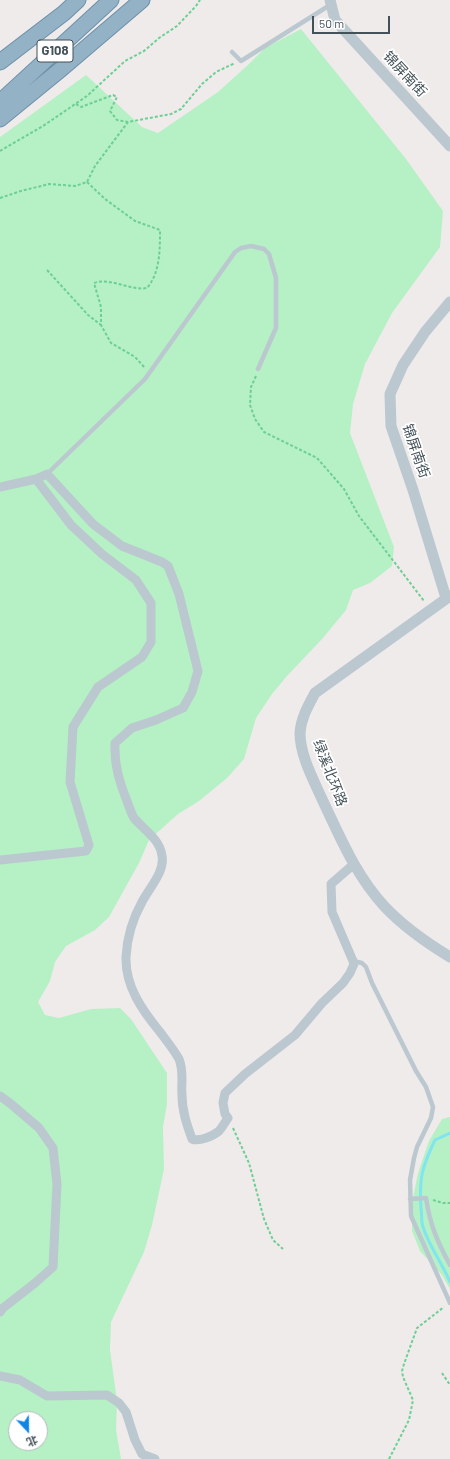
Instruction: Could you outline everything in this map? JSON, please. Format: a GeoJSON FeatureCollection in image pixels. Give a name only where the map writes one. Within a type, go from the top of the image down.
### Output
{"type":"FeatureCollection","features":[{"type":"Feature","properties":{"kind":"highway","name":"G108"},"geometry":{"type":"LineString","coordinates":[[0,62],[64,13],[77,0]]}},
{"type":"Feature","properties":{"kind":"highway","name":"G108"},"geometry":{"type":"LineString","coordinates":[[0,102],[111,0]]}},
{"type":"Feature","properties":{"kind":"highway"},"geometry":{"type":"LineString","coordinates":[[0,119],[142,0]]}},
{"type":"Feature","properties":{"kind":"street","name":"锦屏南街"},"geometry":{"type":"LineString","coordinates":[[330,2],[335,20],[450,146]]}},
{"type":"Feature","properties":{"kind":"street","name":"锦屏南街"},"geometry":{"type":"LineString","coordinates":[[448,597],[414,490],[391,426],[390,394],[403,365],[425,332],[450,302]]}},
{"type":"Feature","properties":{"kind":"street"},"geometry":{"type":"LineString","coordinates":[[0,487],[36,479],[48,474],[93,524],[122,546],[162,562],[168,566],[179,594],[198,671],[192,692],[183,708],[156,720],[132,728],[115,743],[114,760],[117,774],[133,816],[150,833],[162,855],[161,869],[134,918],[126,956],[128,975],[134,993],[146,1016],[167,1041],[179,1060],[184,1111],[192,1140],[194,1141],[201,1139],[220,1130],[228,1118],[225,1114],[223,1103],[225,1093],[245,1074],[294,1035],[322,1003],[343,983],[350,973],[354,964],[332,912],[331,884],[354,864]]}},
{"type":"Feature","properties":{"kind":"street"},"geometry":{"type":"LineString","coordinates":[[0,860],[86,851],[89,845],[70,782],[73,727],[98,687],[142,657],[151,642],[151,603],[136,580],[102,554],[71,525],[36,479]]}},
{"type":"Feature","properties":{"kind":"street","name":"绿溪北环路"},"geometry":{"type":"LineString","coordinates":[[448,597],[315,693],[304,713],[300,732],[302,748],[315,784],[347,854],[365,882],[385,907],[420,938],[450,957]]}},
{"type":"Feature","properties":{"kind":"street"},"geometry":{"type":"LineString","coordinates":[[0,1096],[39,1128],[53,1148],[57,1184],[53,1266],[0,1312]]}},
{"type":"Feature","properties":{"kind":"street"},"geometry":{"type":"LineString","coordinates":[[0,1376],[20,1380],[48,1396],[106,1395],[119,1403],[126,1412],[135,1440],[142,1454],[155,1459]]}},
{"type":"Feature","properties":{"kind":"lane"},"geometry":{"type":"LineString","coordinates":[[232,52],[241,61],[330,2]]}},
{"type":"Feature","properties":{"kind":"lane"},"geometry":{"type":"LineString","coordinates":[[48,474],[145,379],[235,252],[241,248],[251,246],[264,249],[269,254],[276,278],[276,328],[258,369]]}},
{"type":"Feature","properties":{"kind":"lane"},"geometry":{"type":"LineString","coordinates":[[353,961],[362,963],[366,967],[375,990],[416,1071],[426,1087],[433,1107],[432,1118],[416,1147],[410,1180],[412,1199],[411,1216],[450,1303]]}},
{"type":"Feature","properties":{"kind":"lane"},"geometry":{"type":"LineString","coordinates":[[412,1199],[426,1198],[436,1239],[450,1266]]}},
{"type":"Feature","properties":{"kind":"path"},"geometry":{"type":"LineString","coordinates":[[0,151],[43,126],[87,96],[125,61],[144,51],[159,38],[177,26],[200,0]]}},
{"type":"Feature","properties":{"kind":"path"},"geometry":{"type":"LineString","coordinates":[[76,104],[81,108],[113,95],[117,97],[110,111],[117,120],[128,122],[171,114],[181,110],[202,84],[216,72],[241,61]]}},
{"type":"Feature","properties":{"kind":"path"},"geometry":{"type":"LineString","coordinates":[[0,198],[49,184],[76,186],[88,182],[95,166],[128,122]]}},
{"type":"Feature","properties":{"kind":"path"},"geometry":{"type":"LineString","coordinates":[[88,182],[105,198],[135,221],[160,230],[160,254],[152,282],[147,288],[140,290],[102,280],[94,283],[101,307],[101,324]]}},
{"type":"Feature","properties":{"kind":"path"},"geometry":{"type":"LineString","coordinates":[[48,270],[88,315],[101,324],[111,343],[135,357],[142,363],[149,373]]}},
{"type":"Feature","properties":{"kind":"path"},"geometry":{"type":"LineString","coordinates":[[258,369],[251,387],[250,405],[255,419],[264,432],[317,458],[344,488],[359,516],[430,610]]}},
{"type":"Feature","properties":{"kind":"path"},"geometry":{"type":"LineString","coordinates":[[228,1118],[249,1163],[264,1220],[273,1240],[283,1249]]}},
{"type":"Feature","properties":{"kind":"path"},"geometry":{"type":"LineString","coordinates":[[426,1198],[443,1203],[450,1203]]}},
{"type":"Feature","properties":{"kind":"path"},"geometry":{"type":"LineString","coordinates":[[389,1459],[409,1420],[413,1400],[403,1377],[402,1370],[417,1328],[450,1303]]}},
{"type":"Feature","properties":{"kind":"path"},"geometry":{"type":"LineString","coordinates":[[442,1374],[450,1386]]}},
{"type":"Feature","properties":{"kind":"green space"},"geometry":{"type":"Polygon","coordinates":[[[301,29],[406,159],[443,211],[440,247],[392,313],[365,364],[353,404],[350,433],[394,547],[392,566],[370,583],[353,590],[346,610],[323,638],[272,694],[256,718],[244,759],[227,778],[199,801],[178,814],[149,840],[139,863],[109,917],[95,930],[66,946],[55,962],[50,981],[38,1002],[45,1015],[59,1018],[91,1009],[120,1008],[131,1019],[167,1073],[167,1104],[163,1127],[164,1169],[152,1225],[144,1252],[111,1322],[110,1350],[117,1401],[116,1430],[121,1459],[0,1459],[0,137],[86,75],[142,127],[158,133],[218,92],[265,48],[301,29]]]}},
{"type":"Feature","properties":{"kind":"green space"},"geometry":{"type":"Polygon","coordinates":[[[450,1117],[450,1289],[442,1275],[420,1251],[412,1231],[412,1203],[418,1173],[429,1141],[442,1119],[450,1117]]]}},
{"type":"Feature","properties":{"kind":"waterway"},"geometry":{"type":"LineString","coordinates":[[450,1133],[435,1140],[424,1165],[420,1198],[423,1227],[450,1282]]}}]}
